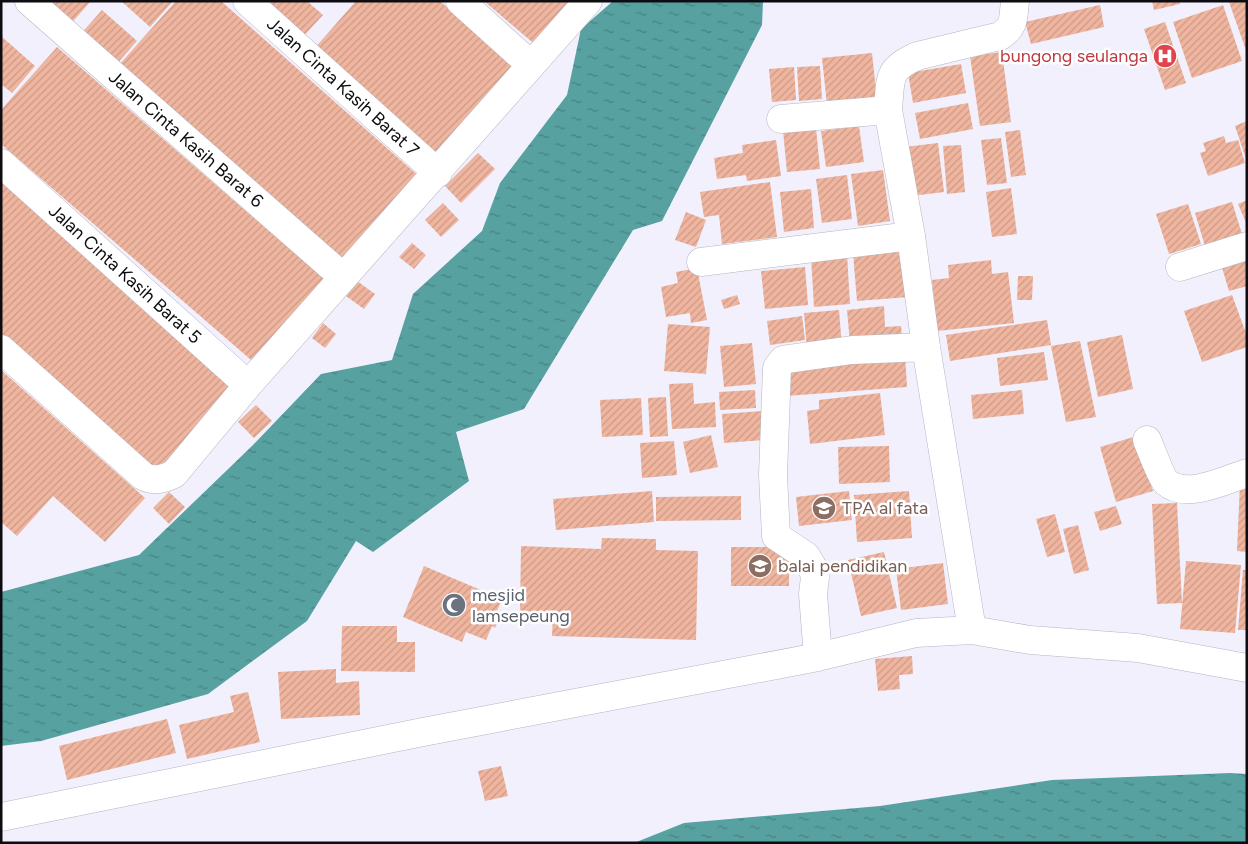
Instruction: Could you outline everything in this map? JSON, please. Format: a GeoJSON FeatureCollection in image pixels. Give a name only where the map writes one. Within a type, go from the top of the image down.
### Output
{"type":"FeatureCollection","features":[{"type":"Feature","properties":{"kind":"street","name":"Jalan Cinta Kasih Barat 6"},"geometry":{"type":"LineString","coordinates":[[30,1],[343,277]]}},
{"type":"Feature","properties":{"kind":"street","name":"Jalan Cinta Kasih Barat 7"},"geometry":{"type":"LineString","coordinates":[[248,1],[438,173]]}},
{"type":"Feature","properties":{"kind":"street"},"geometry":{"type":"LineString","coordinates":[[460,1],[531,65]]}},
{"type":"Feature","properties":{"kind":"street"},"geometry":{"type":"LineString","coordinates":[[1,349],[143,476],[156,480],[174,474],[248,385],[438,173],[588,1]]}},
{"type":"Feature","properties":{"kind":"street"},"geometry":{"type":"LineString","coordinates":[[972,630],[926,347],[911,236],[888,110],[891,76],[896,68],[905,61],[917,56],[1000,36],[1012,25],[1015,1]]}},
{"type":"Feature","properties":{"kind":"street"},"geometry":{"type":"LineString","coordinates":[[781,119],[888,110]]}},
{"type":"Feature","properties":{"kind":"street","name":"Jalan Cinta Kasih Barat 5"},"geometry":{"type":"LineString","coordinates":[[1,163],[248,385]]}},
{"type":"Feature","properties":{"kind":"street"},"geometry":{"type":"LineString","coordinates":[[701,262],[911,236]]}},
{"type":"Feature","properties":{"kind":"street"},"geometry":{"type":"LineString","coordinates":[[1180,267],[1247,246]]}},
{"type":"Feature","properties":{"kind":"street"},"geometry":{"type":"LineString","coordinates":[[818,657],[813,594],[815,577],[812,566],[806,556],[776,536],[773,475],[777,368],[788,359],[815,355],[852,350],[926,347]]}},
{"type":"Feature","properties":{"kind":"street"},"geometry":{"type":"LineString","coordinates":[[1147,440],[1166,481],[1181,490],[1199,488],[1247,473]]}},
{"type":"Feature","properties":{"kind":"street"},"geometry":{"type":"LineString","coordinates":[[1,817],[424,732],[818,657],[916,633],[972,630],[1030,640],[1138,648],[1247,668]]}},
{"type":"Feature","properties":{"kind":"water"},"geometry":{"type":"Polygon","coordinates":[[[613,1],[763,1],[762,25],[662,221],[633,230],[524,409],[456,432],[469,481],[373,552],[356,541],[307,621],[208,694],[41,741],[1,746],[1,592],[139,555],[252,446],[321,374],[392,360],[413,294],[482,231],[500,183],[567,95],[581,29],[613,1]]]}},
{"type":"Feature","properties":{"kind":"water"},"geometry":{"type":"Polygon","coordinates":[[[1230,773],[1247,774],[1247,843],[634,843],[684,823],[880,806],[1052,780],[1230,773]]]}},
{"type":"Feature","properties":{"kind":"building"},"geometry":{"type":"Polygon","coordinates":[[[39,1],[91,1],[68,27],[39,1]]]}},
{"type":"Feature","properties":{"kind":"building"},"geometry":{"type":"Polygon","coordinates":[[[121,1],[173,1],[150,27],[121,1]]]}},
{"type":"Feature","properties":{"kind":"building"},"geometry":{"type":"Polygon","coordinates":[[[176,1],[221,1],[423,180],[344,267],[118,66],[176,1]]]}},
{"type":"Feature","properties":{"kind":"building"},"geometry":{"type":"Polygon","coordinates":[[[272,1],[307,1],[323,15],[299,41],[264,11],[272,1]]]}},
{"type":"Feature","properties":{"kind":"building"},"geometry":{"type":"Polygon","coordinates":[[[356,1],[440,1],[518,70],[438,159],[314,49],[356,1]]]}},
{"type":"Feature","properties":{"kind":"building"},"geometry":{"type":"Polygon","coordinates":[[[484,1],[577,1],[538,47],[484,1]]]}},
{"type":"Feature","properties":{"kind":"building"},"geometry":{"type":"Polygon","coordinates":[[[1152,1],[1180,1],[1180,4],[1154,10],[1152,1]]]}},
{"type":"Feature","properties":{"kind":"building"},"geometry":{"type":"Polygon","coordinates":[[[1247,1],[1247,53],[1229,2],[1247,1]]]}},
{"type":"Feature","properties":{"kind":"building"},"geometry":{"type":"Polygon","coordinates":[[[1100,5],[1104,27],[1031,44],[1025,22],[1100,5]]]}},
{"type":"Feature","properties":{"kind":"building"},"geometry":{"type":"Polygon","coordinates":[[[1223,5],[1242,61],[1192,78],[1173,22],[1223,5]]]}},
{"type":"Feature","properties":{"kind":"building"},"geometry":{"type":"Polygon","coordinates":[[[102,10],[137,41],[114,67],[79,36],[102,10]]]}},
{"type":"Feature","properties":{"kind":"building","name":"bungong seulanga"},"geometry":{"type":"Polygon","coordinates":[[[1165,22],[1186,83],[1165,90],[1144,29],[1165,22]]]}},
{"type":"Feature","properties":{"kind":"building"},"geometry":{"type":"Polygon","coordinates":[[[1,36],[35,66],[12,93],[1,84],[1,36]]]}},
{"type":"Feature","properties":{"kind":"building"},"geometry":{"type":"Polygon","coordinates":[[[57,47],[329,283],[257,365],[1,144],[1,110],[57,47]]]}},
{"type":"Feature","properties":{"kind":"building"},"geometry":{"type":"Polygon","coordinates":[[[1002,52],[1011,122],[980,126],[970,56],[1002,52]]]}},
{"type":"Feature","properties":{"kind":"building"},"geometry":{"type":"Polygon","coordinates":[[[872,53],[877,100],[827,105],[822,58],[872,53]]]}},
{"type":"Feature","properties":{"kind":"building"},"geometry":{"type":"Polygon","coordinates":[[[961,64],[966,93],[913,103],[908,73],[961,64]]]}},
{"type":"Feature","properties":{"kind":"building"},"geometry":{"type":"Polygon","coordinates":[[[820,66],[822,99],[799,101],[797,67],[820,66]]]}},
{"type":"Feature","properties":{"kind":"building"},"geometry":{"type":"Polygon","coordinates":[[[794,67],[796,100],[772,102],[769,69],[794,67]]]}},
{"type":"Feature","properties":{"kind":"building"},"geometry":{"type":"Polygon","coordinates":[[[968,103],[973,129],[920,139],[915,113],[968,103]]]}},
{"type":"Feature","properties":{"kind":"building"},"geometry":{"type":"Polygon","coordinates":[[[1247,121],[1247,159],[1246,159],[1235,126],[1247,121]]]}},
{"type":"Feature","properties":{"kind":"building"},"geometry":{"type":"Polygon","coordinates":[[[859,126],[864,162],[826,167],[821,131],[859,126]]]}},
{"type":"Feature","properties":{"kind":"building"},"geometry":{"type":"Polygon","coordinates":[[[816,128],[820,169],[787,172],[783,131],[816,128]]]}},
{"type":"Feature","properties":{"kind":"building"},"geometry":{"type":"Polygon","coordinates":[[[1020,130],[1026,175],[1011,177],[1005,132],[1020,130]]]}},
{"type":"Feature","properties":{"kind":"building"},"geometry":{"type":"Polygon","coordinates":[[[1224,136],[1226,143],[1238,140],[1245,163],[1208,176],[1200,153],[1206,151],[1203,143],[1224,136]]]}},
{"type":"Feature","properties":{"kind":"building"},"geometry":{"type":"Polygon","coordinates":[[[1001,138],[1007,183],[987,185],[981,140],[1001,138]]]}},
{"type":"Feature","properties":{"kind":"building"},"geometry":{"type":"Polygon","coordinates":[[[776,140],[781,176],[747,181],[746,175],[717,179],[714,158],[743,153],[742,145],[776,140]]]}},
{"type":"Feature","properties":{"kind":"building"},"geometry":{"type":"Polygon","coordinates":[[[938,143],[944,192],[911,196],[905,147],[938,143]]]}},
{"type":"Feature","properties":{"kind":"building"},"geometry":{"type":"Polygon","coordinates":[[[961,145],[965,192],[947,194],[943,146],[961,145]]]}},
{"type":"Feature","properties":{"kind":"building"},"geometry":{"type":"Polygon","coordinates":[[[478,153],[495,169],[461,203],[445,186],[478,153]]]}},
{"type":"Feature","properties":{"kind":"building"},"geometry":{"type":"Polygon","coordinates":[[[883,170],[890,221],[858,226],[851,174],[883,170]]]}},
{"type":"Feature","properties":{"kind":"building"},"geometry":{"type":"Polygon","coordinates":[[[847,175],[852,219],[822,223],[816,179],[847,175]]]}},
{"type":"Feature","properties":{"kind":"building"},"geometry":{"type":"Polygon","coordinates":[[[1,181],[235,387],[157,475],[1,337],[1,181]]]}},
{"type":"Feature","properties":{"kind":"building"},"geometry":{"type":"Polygon","coordinates":[[[770,182],[777,237],[722,244],[719,215],[704,217],[700,192],[770,182]]]}},
{"type":"Feature","properties":{"kind":"building"},"geometry":{"type":"Polygon","coordinates":[[[1011,188],[1017,234],[992,237],[986,192],[1011,188]]]}},
{"type":"Feature","properties":{"kind":"building"},"geometry":{"type":"Polygon","coordinates":[[[811,189],[814,228],[784,232],[780,192],[811,189]]]}},
{"type":"Feature","properties":{"kind":"building"},"geometry":{"type":"Polygon","coordinates":[[[1247,200],[1247,225],[1238,204],[1247,200]]]}},
{"type":"Feature","properties":{"kind":"building"},"geometry":{"type":"Polygon","coordinates":[[[1232,202],[1242,234],[1205,246],[1195,213],[1232,202]]]}},
{"type":"Feature","properties":{"kind":"building"},"geometry":{"type":"Polygon","coordinates":[[[443,203],[459,220],[441,237],[425,220],[443,203]]]}},
{"type":"Feature","properties":{"kind":"building"},"geometry":{"type":"Polygon","coordinates":[[[1188,204],[1201,244],[1169,254],[1156,214],[1188,204]]]}},
{"type":"Feature","properties":{"kind":"building"},"geometry":{"type":"Polygon","coordinates":[[[686,212],[706,220],[696,247],[675,240],[686,212]]]}},
{"type":"Feature","properties":{"kind":"building"},"geometry":{"type":"Polygon","coordinates":[[[412,243],[426,255],[414,269],[399,257],[412,243]]]}},
{"type":"Feature","properties":{"kind":"building"},"geometry":{"type":"Polygon","coordinates":[[[904,249],[908,297],[857,301],[853,253],[904,249]]]}},
{"type":"Feature","properties":{"kind":"building"},"geometry":{"type":"Polygon","coordinates":[[[847,254],[850,304],[814,307],[811,257],[847,254]]]}},
{"type":"Feature","properties":{"kind":"building"},"geometry":{"type":"Polygon","coordinates":[[[1247,254],[1247,286],[1229,291],[1220,261],[1247,254]]]}},
{"type":"Feature","properties":{"kind":"building"},"geometry":{"type":"Polygon","coordinates":[[[991,260],[992,274],[1008,272],[1014,323],[937,331],[932,280],[949,278],[948,265],[991,260]]]}},
{"type":"Feature","properties":{"kind":"building"},"geometry":{"type":"Polygon","coordinates":[[[805,267],[808,305],[765,309],[761,271],[805,267]]]}},
{"type":"Feature","properties":{"kind":"building"},"geometry":{"type":"Polygon","coordinates":[[[697,268],[707,320],[691,323],[690,313],[666,317],[661,287],[678,283],[676,272],[697,268]]]}},
{"type":"Feature","properties":{"kind":"building"},"geometry":{"type":"Polygon","coordinates":[[[1018,276],[1033,276],[1032,300],[1017,300],[1018,276]]]}},
{"type":"Feature","properties":{"kind":"building"},"geometry":{"type":"Polygon","coordinates":[[[357,281],[375,294],[364,309],[346,296],[357,281]]]}},
{"type":"Feature","properties":{"kind":"building"},"geometry":{"type":"Polygon","coordinates":[[[737,295],[740,304],[724,309],[721,300],[737,295]]]}},
{"type":"Feature","properties":{"kind":"building"},"geometry":{"type":"Polygon","coordinates":[[[1232,295],[1247,336],[1247,347],[1202,362],[1184,311],[1232,295]]]}},
{"type":"Feature","properties":{"kind":"building"},"geometry":{"type":"Polygon","coordinates":[[[884,306],[885,327],[901,326],[902,338],[850,343],[847,310],[884,306]]]}},
{"type":"Feature","properties":{"kind":"building"},"geometry":{"type":"Polygon","coordinates":[[[839,310],[842,347],[807,350],[804,313],[839,310]]]}},
{"type":"Feature","properties":{"kind":"building"},"geometry":{"type":"Polygon","coordinates":[[[802,316],[805,340],[770,345],[767,321],[802,316]]]}},
{"type":"Feature","properties":{"kind":"building"},"geometry":{"type":"Polygon","coordinates":[[[1047,320],[1051,345],[950,361],[946,335],[1047,320]]]}},
{"type":"Feature","properties":{"kind":"building"},"geometry":{"type":"Polygon","coordinates":[[[323,323],[336,334],[325,348],[312,338],[323,323]]]}},
{"type":"Feature","properties":{"kind":"building"},"geometry":{"type":"Polygon","coordinates":[[[668,324],[710,327],[706,374],[664,371],[668,324]]]}},
{"type":"Feature","properties":{"kind":"building"},"geometry":{"type":"Polygon","coordinates":[[[1122,335],[1133,389],[1098,397],[1087,342],[1122,335]]]}},
{"type":"Feature","properties":{"kind":"building"},"geometry":{"type":"Polygon","coordinates":[[[1080,341],[1096,417],[1066,422],[1051,346],[1080,341]]]}},
{"type":"Feature","properties":{"kind":"building"},"geometry":{"type":"Polygon","coordinates":[[[752,343],[756,384],[724,387],[720,346],[752,343]]]}},
{"type":"Feature","properties":{"kind":"building"},"geometry":{"type":"Polygon","coordinates":[[[1044,352],[1048,380],[1000,386],[997,358],[1044,352]]]}},
{"type":"Feature","properties":{"kind":"building"},"geometry":{"type":"Polygon","coordinates":[[[905,354],[907,387],[786,396],[784,364],[905,354]]]}},
{"type":"Feature","properties":{"kind":"building"},"geometry":{"type":"Polygon","coordinates":[[[1,370],[145,498],[105,542],[53,496],[17,536],[1,522],[1,370]]]}},
{"type":"Feature","properties":{"kind":"building"},"geometry":{"type":"Polygon","coordinates":[[[693,383],[694,404],[715,402],[716,427],[672,429],[669,384],[693,383]]]}},
{"type":"Feature","properties":{"kind":"building"},"geometry":{"type":"Polygon","coordinates":[[[755,390],[756,408],[720,410],[719,392],[755,390]]]}},
{"type":"Feature","properties":{"kind":"building"},"geometry":{"type":"Polygon","coordinates":[[[1022,390],[1024,414],[973,419],[971,395],[1022,390]]]}},
{"type":"Feature","properties":{"kind":"building"},"geometry":{"type":"Polygon","coordinates":[[[880,393],[885,435],[810,444],[807,411],[819,409],[819,400],[880,393]]]}},
{"type":"Feature","properties":{"kind":"building"},"geometry":{"type":"Polygon","coordinates":[[[666,397],[668,436],[650,437],[648,398],[666,397]]]}},
{"type":"Feature","properties":{"kind":"building"},"geometry":{"type":"Polygon","coordinates":[[[641,398],[643,435],[602,437],[600,400],[641,398]]]}},
{"type":"Feature","properties":{"kind":"building"},"geometry":{"type":"Polygon","coordinates":[[[256,405],[272,421],[254,438],[238,422],[256,405]]]}},
{"type":"Feature","properties":{"kind":"building"},"geometry":{"type":"Polygon","coordinates":[[[762,411],[764,440],[724,443],[722,414],[762,411]]]}},
{"type":"Feature","properties":{"kind":"building"},"geometry":{"type":"Polygon","coordinates":[[[711,435],[718,467],[690,473],[683,442],[711,435]]]}},
{"type":"Feature","properties":{"kind":"building"},"geometry":{"type":"Polygon","coordinates":[[[1137,436],[1153,491],[1116,502],[1100,447],[1137,436]]]}},
{"type":"Feature","properties":{"kind":"building"},"geometry":{"type":"Polygon","coordinates":[[[674,441],[677,475],[642,478],[640,443],[674,441]]]}},
{"type":"Feature","properties":{"kind":"building"},"geometry":{"type":"Polygon","coordinates":[[[889,446],[890,482],[839,484],[838,447],[889,446]]]}},
{"type":"Feature","properties":{"kind":"building"},"geometry":{"type":"Polygon","coordinates":[[[1240,483],[1247,484],[1247,552],[1237,551],[1240,483]]]}},
{"type":"Feature","properties":{"kind":"building"},"geometry":{"type":"Polygon","coordinates":[[[652,491],[654,522],[556,530],[553,499],[652,491]]]}},
{"type":"Feature","properties":{"kind":"building","name":"TPA al fata"},"geometry":{"type":"Polygon","coordinates":[[[849,491],[852,520],[799,526],[796,497],[849,491]]]}},
{"type":"Feature","properties":{"kind":"building"},"geometry":{"type":"Polygon","coordinates":[[[909,491],[912,538],[857,542],[854,495],[909,491]]]}},
{"type":"Feature","properties":{"kind":"building"},"geometry":{"type":"Polygon","coordinates":[[[169,492],[185,507],[169,524],[153,508],[169,492]]]}},
{"type":"Feature","properties":{"kind":"building"},"geometry":{"type":"Polygon","coordinates":[[[741,496],[741,520],[656,521],[656,497],[741,496]]]}},
{"type":"Feature","properties":{"kind":"building"},"geometry":{"type":"Polygon","coordinates":[[[1177,503],[1182,603],[1157,604],[1152,504],[1177,503]]]}},
{"type":"Feature","properties":{"kind":"building"},"geometry":{"type":"Polygon","coordinates":[[[1116,506],[1122,524],[1100,531],[1094,512],[1116,506]]]}},
{"type":"Feature","properties":{"kind":"building"},"geometry":{"type":"Polygon","coordinates":[[[1055,514],[1065,552],[1047,557],[1036,519],[1055,514]]]}},
{"type":"Feature","properties":{"kind":"building"},"geometry":{"type":"Polygon","coordinates":[[[1078,525],[1089,570],[1074,574],[1063,529],[1078,525]]]}},
{"type":"Feature","properties":{"kind":"building"},"geometry":{"type":"Polygon","coordinates":[[[602,538],[656,539],[656,550],[698,551],[696,640],[552,636],[553,612],[520,611],[521,546],[601,549],[602,538]]]}},
{"type":"Feature","properties":{"kind":"building","name":"balai pendidikan"},"geometry":{"type":"Polygon","coordinates":[[[731,547],[789,547],[789,586],[731,586],[731,547]]]}},
{"type":"Feature","properties":{"kind":"building"},"geometry":{"type":"Polygon","coordinates":[[[884,552],[897,608],[861,616],[848,560],[884,552]]]}},
{"type":"Feature","properties":{"kind":"building"},"geometry":{"type":"Polygon","coordinates":[[[1186,561],[1241,565],[1235,633],[1180,629],[1186,561]]]}},
{"type":"Feature","properties":{"kind":"building"},"geometry":{"type":"Polygon","coordinates":[[[943,563],[948,604],[901,610],[896,569],[943,563]]]}},
{"type":"Feature","properties":{"kind":"building","name":"mesjid lamsepeung"},"geometry":{"type":"Polygon","coordinates":[[[424,566],[502,599],[497,611],[501,613],[495,628],[492,626],[486,640],[466,632],[462,642],[403,617],[424,566]]]}},
{"type":"Feature","properties":{"kind":"building"},"geometry":{"type":"Polygon","coordinates":[[[1243,570],[1247,570],[1247,630],[1238,630],[1243,570]]]}},
{"type":"Feature","properties":{"kind":"building"},"geometry":{"type":"Polygon","coordinates":[[[342,626],[397,626],[397,642],[415,642],[415,672],[341,671],[342,626]]]}},
{"type":"Feature","properties":{"kind":"building"},"geometry":{"type":"Polygon","coordinates":[[[912,656],[913,674],[899,675],[900,689],[878,691],[875,659],[912,656]]]}},
{"type":"Feature","properties":{"kind":"building"},"geometry":{"type":"Polygon","coordinates":[[[336,669],[336,683],[359,681],[360,715],[281,719],[278,672],[336,669]]]}},
{"type":"Feature","properties":{"kind":"building"},"geometry":{"type":"Polygon","coordinates":[[[248,692],[260,742],[187,759],[179,725],[234,712],[230,696],[248,692]]]}},
{"type":"Feature","properties":{"kind":"building"},"geometry":{"type":"Polygon","coordinates":[[[167,719],[176,753],[67,780],[59,746],[167,719]]]}},
{"type":"Feature","properties":{"kind":"building"},"geometry":{"type":"Polygon","coordinates":[[[501,766],[508,796],[485,801],[478,771],[501,766]]]}},
{"type":"Feature","properties":{"kind":"place","name":"bungong seulanga"},"geometry":{"type":"Point","coordinates":[1165,56]}},
{"type":"Feature","properties":{"kind":"place","name":"TPA al fata"},"geometry":{"type":"Point","coordinates":[824,508]}},
{"type":"Feature","properties":{"kind":"place","name":"balai pendidikan"},"geometry":{"type":"Point","coordinates":[760,566]}},
{"type":"Feature","properties":{"kind":"place","name":"mesjid lamsepeung"},"geometry":{"type":"Point","coordinates":[454,605]}}]}
